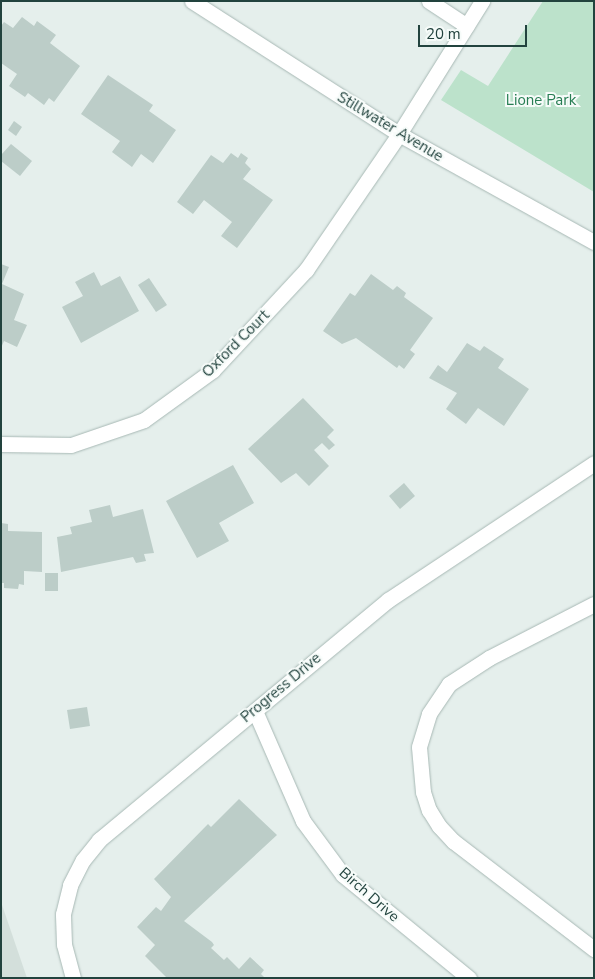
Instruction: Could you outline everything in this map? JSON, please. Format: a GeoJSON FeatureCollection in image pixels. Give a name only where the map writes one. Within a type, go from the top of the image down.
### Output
{"type":"FeatureCollection","features":[{"type":"Feature","properties":{"kind":"street","name":"Stillwater Avenue"},"geometry":{"type":"LineString","coordinates":[[192,1],[398,134],[594,242]]}},
{"type":"Feature","properties":{"kind":"street"},"geometry":{"type":"LineString","coordinates":[[429,1],[467,26]]}},
{"type":"Feature","properties":{"kind":"street","name":"Oxford Court"},"geometry":{"type":"LineString","coordinates":[[1,444],[71,445],[144,420],[213,370],[306,270],[398,134],[482,1]]}},
{"type":"Feature","properties":{"kind":"street","name":"Progress Drive"},"geometry":{"type":"LineString","coordinates":[[73,978],[64,944],[63,914],[70,885],[83,860],[99,840],[388,600],[594,463]]}},
{"type":"Feature","properties":{"kind":"street"},"geometry":{"type":"LineString","coordinates":[[594,604],[489,658],[449,684],[429,714],[419,747],[423,792],[428,810],[439,826],[453,841],[594,949]]}},
{"type":"Feature","properties":{"kind":"street","name":"Birch Drive"},"geometry":{"type":"LineString","coordinates":[[255,710],[303,821],[343,875],[470,978]]}},
{"type":"Feature","properties":{"kind":"shaded area"},"geometry":{"type":"Polygon","coordinates":[[[1,902],[27,978],[1,978],[1,902]]]}},
{"type":"Feature","properties":{"kind":"green space","name":"Lione Park"},"geometry":{"type":"Polygon","coordinates":[[[543,1],[594,1],[594,192],[441,100],[461,70],[488,86],[543,1]]]}},
{"type":"Feature","properties":{"kind":"building"},"geometry":{"type":"Polygon","coordinates":[[[22,17],[34,26],[37,21],[56,35],[50,43],[80,66],[54,102],[49,98],[44,105],[28,93],[25,97],[9,86],[17,74],[1,63],[1,26],[4,22],[13,28],[22,17]]]}},
{"type":"Feature","properties":{"kind":"building"},"geometry":{"type":"Polygon","coordinates":[[[108,75],[153,105],[149,111],[176,130],[153,163],[141,154],[132,167],[112,152],[120,141],[81,114],[108,75]]]}},
{"type":"Feature","properties":{"kind":"building"},"geometry":{"type":"Polygon","coordinates":[[[14,121],[22,127],[16,136],[8,130],[14,121]]]}},
{"type":"Feature","properties":{"kind":"building"},"geometry":{"type":"Polygon","coordinates":[[[11,144],[32,161],[20,176],[1,161],[1,155],[11,144]]]}},
{"type":"Feature","properties":{"kind":"building"},"geometry":{"type":"Polygon","coordinates":[[[231,153],[238,158],[241,153],[248,158],[245,163],[251,169],[243,179],[273,200],[237,248],[221,236],[232,222],[204,200],[193,214],[177,202],[211,155],[223,163],[231,153]]]}},
{"type":"Feature","properties":{"kind":"building"},"geometry":{"type":"Polygon","coordinates":[[[1,264],[9,267],[2,284],[24,294],[14,320],[27,325],[17,347],[4,341],[1,348],[1,264]]]}},
{"type":"Feature","properties":{"kind":"building"},"geometry":{"type":"Polygon","coordinates":[[[94,272],[101,286],[120,276],[139,311],[81,343],[62,307],[83,296],[75,282],[94,272]]]}},
{"type":"Feature","properties":{"kind":"building"},"geometry":{"type":"Polygon","coordinates":[[[371,274],[393,290],[397,286],[406,293],[404,297],[433,318],[410,350],[415,354],[404,369],[399,365],[397,368],[356,338],[342,344],[323,331],[350,293],[355,296],[371,274]]]}},
{"type":"Feature","properties":{"kind":"building"},"geometry":{"type":"Polygon","coordinates":[[[149,278],[167,305],[156,312],[138,285],[149,278]]]}},
{"type":"Feature","properties":{"kind":"building"},"geometry":{"type":"Polygon","coordinates":[[[467,343],[480,351],[484,346],[504,359],[498,368],[529,389],[504,426],[478,408],[466,424],[446,409],[457,393],[429,378],[438,365],[447,372],[467,343]]]}},
{"type":"Feature","properties":{"kind":"building"},"geometry":{"type":"Polygon","coordinates":[[[303,398],[334,430],[327,437],[335,445],[329,450],[322,443],[314,450],[329,466],[309,486],[296,473],[281,483],[248,449],[303,398]]]}},
{"type":"Feature","properties":{"kind":"building"},"geometry":{"type":"Polygon","coordinates":[[[233,465],[254,503],[219,523],[229,541],[197,558],[166,501],[233,465]]]}},
{"type":"Feature","properties":{"kind":"building"},"geometry":{"type":"Polygon","coordinates":[[[404,483],[415,496],[400,509],[389,496],[404,483]]]}},
{"type":"Feature","properties":{"kind":"building"},"geometry":{"type":"Polygon","coordinates":[[[110,505],[113,517],[143,509],[154,553],[144,554],[146,561],[136,563],[133,557],[61,572],[57,537],[72,534],[70,527],[92,522],[89,510],[110,505]]]}},
{"type":"Feature","properties":{"kind":"building"},"geometry":{"type":"Polygon","coordinates":[[[1,523],[8,524],[8,531],[42,532],[42,572],[24,571],[24,585],[19,584],[18,589],[4,588],[4,583],[1,583],[1,523]]]}},
{"type":"Feature","properties":{"kind":"building"},"geometry":{"type":"Polygon","coordinates":[[[45,573],[58,573],[58,591],[45,591],[45,573]]]}},
{"type":"Feature","properties":{"kind":"building"},"geometry":{"type":"Polygon","coordinates":[[[87,707],[90,726],[70,729],[67,710],[87,707]]]}},
{"type":"Feature","properties":{"kind":"building"},"geometry":{"type":"Polygon","coordinates":[[[239,799],[277,835],[184,921],[212,942],[214,945],[211,948],[224,960],[227,957],[239,969],[250,957],[264,970],[261,974],[265,978],[167,978],[145,956],[155,945],[137,927],[156,907],[161,911],[171,897],[154,879],[208,824],[211,827],[239,799]]]}}]}
